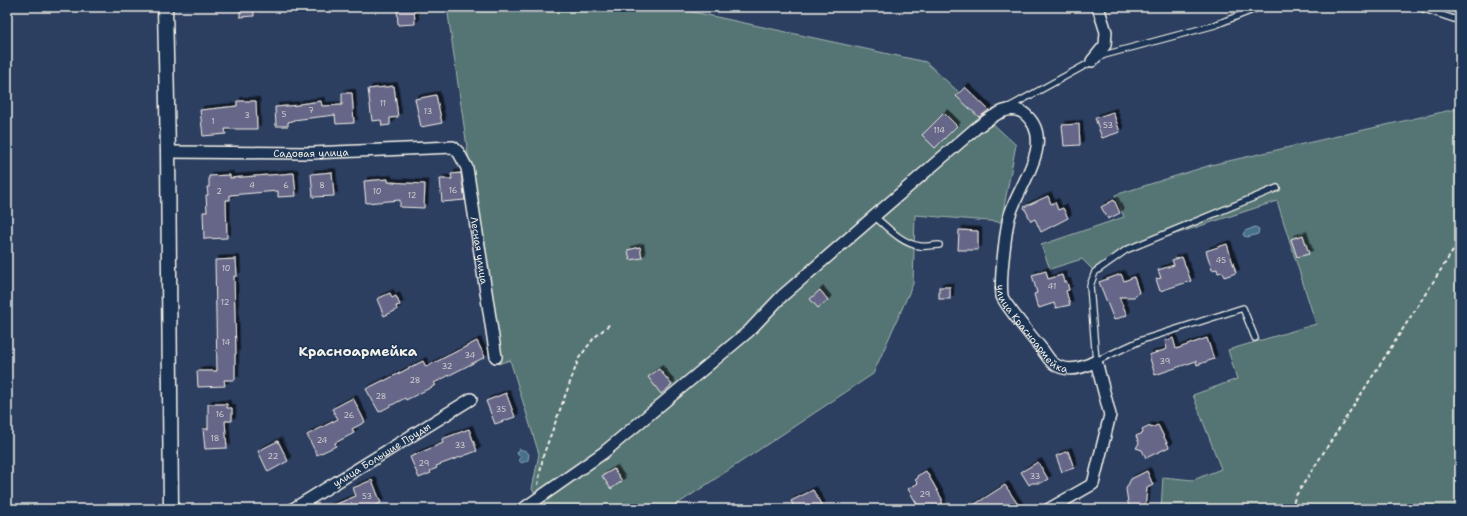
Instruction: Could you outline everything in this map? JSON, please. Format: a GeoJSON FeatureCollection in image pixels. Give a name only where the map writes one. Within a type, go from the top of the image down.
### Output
{"type":"FeatureCollection","features":[{"type":"Feature","properties":{"kind":"street"},"geometry":{"type":"LineString","coordinates":[[165,7],[168,152],[171,509]]}},
{"type":"Feature","properties":{"kind":"street"},"geometry":{"type":"LineString","coordinates":[[1092,61],[1105,45],[1106,32],[1098,7]]}},
{"type":"Feature","properties":{"kind":"street","name":"улица Красноармейка"},"geometry":{"type":"LineString","coordinates":[[1000,112],[1014,110],[1025,113],[1033,121],[1037,134],[1037,149],[1033,164],[1015,200],[1009,218],[1001,280],[1002,298],[1053,363],[1066,369],[1083,367],[1096,361]]}},
{"type":"Feature","properties":{"kind":"street"},"geometry":{"type":"LineString","coordinates":[[526,506],[603,453],[749,331],[782,296],[975,129],[1000,112]]}},
{"type":"Feature","properties":{"kind":"street","name":"Садовая улица"},"geometry":{"type":"LineString","coordinates":[[168,152],[311,153],[453,148]]}},
{"type":"Feature","properties":{"kind":"street","name":"Лесная улица"},"geometry":{"type":"LineString","coordinates":[[453,148],[459,153],[467,168],[496,357]]}},
{"type":"Feature","properties":{"kind":"street"},"geometry":{"type":"LineString","coordinates":[[1049,509],[1093,484],[1110,415],[1096,361]]}},
{"type":"Feature","properties":{"kind":"street","name":"улица Большие Пруды"},"geometry":{"type":"LineString","coordinates":[[293,509],[470,399]]}},
{"type":"Feature","properties":{"kind":"lane"},"geometry":{"type":"LineString","coordinates":[[1000,112],[1104,55],[1216,25],[1260,7]]}},
{"type":"Feature","properties":{"kind":"lane"},"geometry":{"type":"LineString","coordinates":[[1418,7],[1460,21]]}},
{"type":"Feature","properties":{"kind":"lane"},"geometry":{"type":"LineString","coordinates":[[1255,338],[1243,308],[1142,340],[1096,361],[1090,286],[1096,272],[1126,250],[1277,188]]}},
{"type":"Feature","properties":{"kind":"lane"},"geometry":{"type":"LineString","coordinates":[[874,216],[892,232],[907,242],[919,246],[939,245]]}},
{"type":"Feature","properties":{"kind":"path"},"geometry":{"type":"LineString","coordinates":[[1460,21],[1460,61]]}},
{"type":"Feature","properties":{"kind":"path"},"geometry":{"type":"LineString","coordinates":[[1292,509],[1295,497],[1460,240]]}},
{"type":"Feature","properties":{"kind":"path"},"geometry":{"type":"LineString","coordinates":[[526,506],[537,489],[543,456],[579,358],[594,338],[610,324]]}},
{"type":"Feature","properties":{"kind":"green space"},"geometry":{"type":"Polygon","coordinates":[[[447,7],[670,7],[926,62],[1016,145],[1001,222],[915,215],[913,284],[873,374],[670,509],[538,509],[542,506],[532,489],[539,454],[510,360],[498,364],[447,7]]]}},
{"type":"Feature","properties":{"kind":"green space"},"geometry":{"type":"Polygon","coordinates":[[[1460,108],[1460,509],[1161,509],[1163,477],[1193,480],[1221,469],[1193,395],[1237,379],[1228,350],[1316,324],[1277,201],[1126,250],[1094,271],[1082,259],[1050,269],[1041,245],[1124,217],[1115,195],[1211,165],[1460,108]]]}},
{"type":"Feature","properties":{"kind":"water"},"geometry":{"type":"Polygon","coordinates":[[[1255,227],[1259,229],[1258,234],[1248,237],[1244,236],[1243,234],[1245,231],[1255,227]]]}},
{"type":"Feature","properties":{"kind":"water"},"geometry":{"type":"Polygon","coordinates":[[[519,449],[526,451],[529,454],[528,460],[522,463],[518,460],[521,457],[517,454],[519,449]]]}},
{"type":"Feature","properties":{"kind":"building"},"geometry":{"type":"Polygon","coordinates":[[[240,7],[254,7],[254,16],[240,17],[240,7]]]}},
{"type":"Feature","properties":{"kind":"building"},"geometry":{"type":"Polygon","coordinates":[[[397,7],[414,7],[415,24],[398,25],[397,7]]]}},
{"type":"Feature","properties":{"kind":"building"},"geometry":{"type":"Polygon","coordinates":[[[394,86],[398,117],[390,118],[390,125],[382,126],[381,120],[372,121],[368,89],[394,86]]]}},
{"type":"Feature","properties":{"kind":"building"},"geometry":{"type":"Polygon","coordinates":[[[965,87],[989,110],[988,111],[979,117],[956,96],[965,87]]]}},
{"type":"Feature","properties":{"kind":"building"},"geometry":{"type":"Polygon","coordinates":[[[342,93],[352,93],[354,123],[336,124],[335,115],[293,120],[288,122],[288,126],[276,126],[275,107],[321,101],[322,106],[342,105],[342,93]]]}},
{"type":"Feature","properties":{"kind":"building"},"geometry":{"type":"Polygon","coordinates":[[[436,95],[442,123],[421,127],[415,99],[436,95]]]}},
{"type":"Feature","properties":{"kind":"building"},"geometry":{"type":"Polygon","coordinates":[[[237,101],[256,101],[257,129],[225,129],[226,134],[203,136],[200,110],[237,106],[237,101]]]}},
{"type":"Feature","properties":{"kind":"building"},"geometry":{"type":"Polygon","coordinates":[[[1113,112],[1120,132],[1102,138],[1095,118],[1113,112]]]}},
{"type":"Feature","properties":{"kind":"building"},"geometry":{"type":"Polygon","coordinates":[[[944,113],[957,126],[935,148],[922,135],[944,113]]]}},
{"type":"Feature","properties":{"kind":"building"},"geometry":{"type":"Polygon","coordinates":[[[1079,124],[1080,145],[1064,146],[1062,125],[1079,124]]]}},
{"type":"Feature","properties":{"kind":"building"},"geometry":{"type":"Polygon","coordinates":[[[332,172],[334,196],[313,197],[311,174],[332,172]]]}},
{"type":"Feature","properties":{"kind":"building"},"geometry":{"type":"Polygon","coordinates":[[[294,173],[296,196],[278,197],[278,191],[230,195],[230,200],[226,200],[227,238],[204,239],[203,212],[207,212],[206,195],[208,195],[207,187],[209,187],[209,176],[230,175],[230,178],[294,173]]]}},
{"type":"Feature","properties":{"kind":"building"},"geometry":{"type":"Polygon","coordinates":[[[461,173],[465,200],[442,202],[440,179],[452,179],[451,174],[461,173]]]}},
{"type":"Feature","properties":{"kind":"building"},"geometry":{"type":"Polygon","coordinates":[[[388,179],[388,182],[425,184],[424,208],[400,207],[400,200],[366,203],[364,181],[388,179]]]}},
{"type":"Feature","properties":{"kind":"building"},"geometry":{"type":"Polygon","coordinates":[[[1048,196],[1051,204],[1055,202],[1058,210],[1063,208],[1068,218],[1041,232],[1035,219],[1031,221],[1024,207],[1048,196]]]}},
{"type":"Feature","properties":{"kind":"building"},"geometry":{"type":"Polygon","coordinates":[[[1114,200],[1120,213],[1108,219],[1101,207],[1114,200]]]}},
{"type":"Feature","properties":{"kind":"building"},"geometry":{"type":"Polygon","coordinates":[[[959,230],[978,231],[978,250],[958,250],[959,230]]]}},
{"type":"Feature","properties":{"kind":"building"},"geometry":{"type":"Polygon","coordinates":[[[1303,235],[1309,254],[1297,257],[1291,239],[1303,235]]]}},
{"type":"Feature","properties":{"kind":"building"},"geometry":{"type":"Polygon","coordinates":[[[1227,244],[1236,273],[1224,277],[1223,272],[1218,273],[1217,269],[1212,270],[1206,251],[1227,244]]]}},
{"type":"Feature","properties":{"kind":"building"},"geometry":{"type":"Polygon","coordinates":[[[640,247],[642,258],[630,260],[628,250],[640,247]]]}},
{"type":"Feature","properties":{"kind":"building"},"geometry":{"type":"Polygon","coordinates":[[[1182,257],[1191,281],[1160,291],[1156,279],[1161,278],[1158,270],[1174,265],[1172,260],[1182,257]]]}},
{"type":"Feature","properties":{"kind":"building"},"geometry":{"type":"Polygon","coordinates":[[[236,259],[237,276],[234,276],[236,354],[235,380],[224,380],[225,386],[198,387],[197,371],[217,371],[215,260],[236,259]]]}},
{"type":"Feature","properties":{"kind":"building"},"geometry":{"type":"Polygon","coordinates":[[[1046,271],[1048,279],[1062,275],[1064,282],[1067,282],[1069,290],[1066,291],[1070,305],[1056,308],[1054,303],[1039,308],[1034,294],[1037,293],[1032,275],[1046,271]]]}},
{"type":"Feature","properties":{"kind":"building"},"geometry":{"type":"Polygon","coordinates":[[[1121,274],[1124,281],[1134,277],[1139,292],[1134,297],[1119,297],[1127,315],[1114,320],[1099,282],[1121,274]]]}},
{"type":"Feature","properties":{"kind":"building"},"geometry":{"type":"Polygon","coordinates":[[[939,287],[950,287],[950,299],[939,299],[939,287]]]}},
{"type":"Feature","properties":{"kind":"building"},"geometry":{"type":"Polygon","coordinates":[[[820,290],[828,300],[818,308],[810,299],[820,290]]]}},
{"type":"Feature","properties":{"kind":"building"},"geometry":{"type":"Polygon","coordinates":[[[390,293],[392,298],[396,296],[400,305],[396,306],[397,310],[384,316],[377,299],[390,293]]]}},
{"type":"Feature","properties":{"kind":"building"},"geometry":{"type":"Polygon","coordinates":[[[1173,338],[1176,349],[1207,338],[1214,359],[1197,365],[1196,361],[1155,375],[1149,355],[1167,349],[1165,341],[1173,338]]]}},
{"type":"Feature","properties":{"kind":"building"},"geometry":{"type":"Polygon","coordinates":[[[477,341],[485,357],[434,383],[436,385],[406,400],[405,398],[379,412],[366,389],[423,361],[426,367],[477,341]]]}},
{"type":"Feature","properties":{"kind":"building"},"geometry":{"type":"Polygon","coordinates":[[[659,369],[672,385],[661,394],[648,377],[659,369]]]}},
{"type":"Feature","properties":{"kind":"building"},"geometry":{"type":"Polygon","coordinates":[[[506,393],[515,417],[495,424],[486,401],[506,393]]]}},
{"type":"Feature","properties":{"kind":"building"},"geometry":{"type":"Polygon","coordinates":[[[353,398],[365,422],[352,429],[354,433],[335,443],[336,446],[317,455],[307,435],[338,419],[332,409],[353,398]]]}},
{"type":"Feature","properties":{"kind":"building"},"geometry":{"type":"Polygon","coordinates":[[[208,404],[227,404],[227,408],[232,408],[232,421],[225,421],[227,448],[205,449],[203,429],[208,429],[208,404]]]}},
{"type":"Feature","properties":{"kind":"building"},"geometry":{"type":"Polygon","coordinates":[[[1158,425],[1169,447],[1146,458],[1142,450],[1136,448],[1139,443],[1136,436],[1143,433],[1142,430],[1150,426],[1151,428],[1158,425]]]}},
{"type":"Feature","properties":{"kind":"building"},"geometry":{"type":"Polygon","coordinates":[[[469,429],[477,451],[436,466],[437,468],[430,471],[431,473],[419,478],[410,457],[443,443],[442,439],[469,429]]]}},
{"type":"Feature","properties":{"kind":"building"},"geometry":{"type":"Polygon","coordinates":[[[278,441],[288,461],[268,472],[258,451],[278,441]]]}},
{"type":"Feature","properties":{"kind":"building"},"geometry":{"type":"Polygon","coordinates":[[[1068,451],[1074,468],[1062,472],[1056,456],[1068,451]]]}},
{"type":"Feature","properties":{"kind":"building"},"geometry":{"type":"Polygon","coordinates":[[[1038,462],[1048,479],[1041,483],[1032,483],[1029,485],[1021,472],[1038,462]]]}},
{"type":"Feature","properties":{"kind":"building"},"geometry":{"type":"Polygon","coordinates":[[[614,469],[622,481],[611,489],[602,476],[614,469]]]}},
{"type":"Feature","properties":{"kind":"building"},"geometry":{"type":"Polygon","coordinates":[[[926,471],[942,499],[942,509],[920,509],[908,489],[918,483],[915,480],[918,478],[917,476],[926,471]]]}},
{"type":"Feature","properties":{"kind":"building"},"geometry":{"type":"Polygon","coordinates":[[[1147,471],[1153,485],[1147,488],[1145,509],[1129,509],[1126,489],[1131,479],[1147,471]]]}},
{"type":"Feature","properties":{"kind":"building"},"geometry":{"type":"Polygon","coordinates":[[[372,480],[381,503],[367,509],[324,509],[356,496],[353,488],[372,480]]]}},
{"type":"Feature","properties":{"kind":"building"},"geometry":{"type":"Polygon","coordinates":[[[1005,485],[1021,509],[968,509],[980,501],[1005,485]]]}},
{"type":"Feature","properties":{"kind":"building"},"geometry":{"type":"Polygon","coordinates":[[[813,490],[822,506],[815,509],[795,509],[791,501],[813,490]]]}},
{"type":"Feature","properties":{"kind":"district","name":"Красноармейка"},"geometry":{"type":"Point","coordinates":[358,351]}}]}
